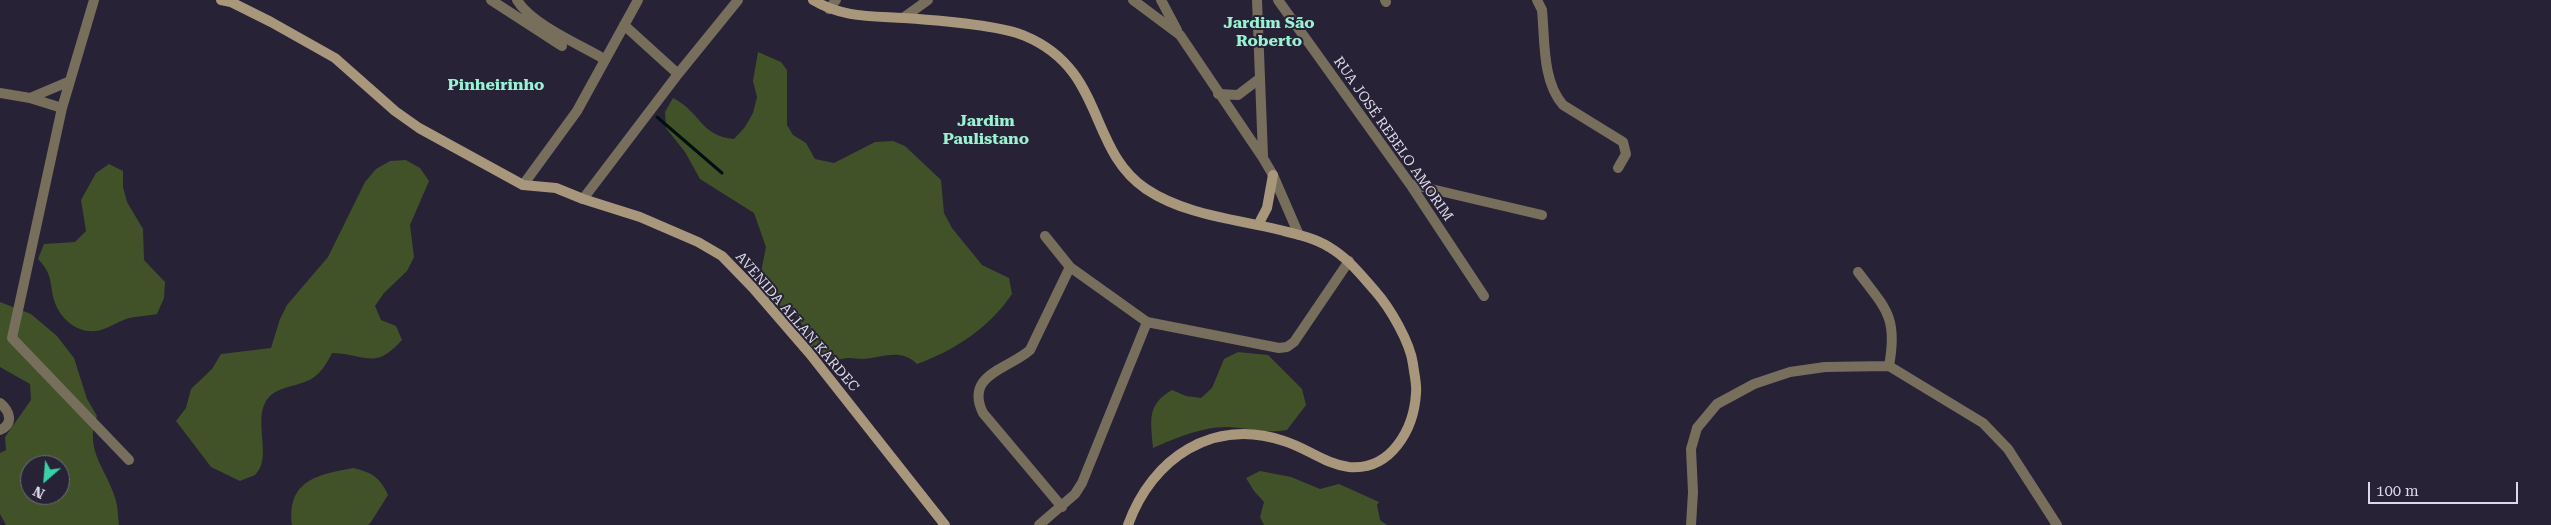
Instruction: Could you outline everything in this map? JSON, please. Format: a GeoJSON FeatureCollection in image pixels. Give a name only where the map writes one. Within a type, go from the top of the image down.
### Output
{"type":"FeatureCollection","features":[{"type":"Feature","properties":{"kind":"street"},"geometry":{"type":"LineString","coordinates":[[94,0],[62,108],[12,338],[129,460]]}},
{"type":"Feature","properties":{"kind":"street"},"geometry":{"type":"LineString","coordinates":[[221,0],[230,2],[270,22],[335,58],[395,111],[419,128],[523,185],[577,111],[638,0]]}},
{"type":"Feature","properties":{"kind":"street"},"geometry":{"type":"LineString","coordinates":[[491,0],[562,46]]}},
{"type":"Feature","properties":{"kind":"street"},"geometry":{"type":"LineString","coordinates":[[517,0],[523,10],[604,59]]}},
{"type":"Feature","properties":{"kind":"street"},"geometry":{"type":"LineString","coordinates":[[583,199],[678,74],[738,0]]}},
{"type":"Feature","properties":{"kind":"street"},"geometry":{"type":"LineString","coordinates":[[823,4],[836,0]]}},
{"type":"Feature","properties":{"kind":"street"},"geometry":{"type":"LineString","coordinates":[[903,18],[928,0]]}},
{"type":"Feature","properties":{"kind":"street"},"geometry":{"type":"LineString","coordinates":[[1134,0],[1180,35]]}},
{"type":"Feature","properties":{"kind":"street"},"geometry":{"type":"LineString","coordinates":[[1143,6],[1153,0]]}},
{"type":"Feature","properties":{"kind":"street"},"geometry":{"type":"LineString","coordinates":[[1161,0],[1180,35],[1218,94],[1263,158],[1273,175],[1299,234]]}},
{"type":"Feature","properties":{"kind":"street"},"geometry":{"type":"LineString","coordinates":[[1257,0],[1263,158]]}},
{"type":"Feature","properties":{"kind":"street","name":"RUA JOSÉ REBELO AMORIM"},"geometry":{"type":"LineString","coordinates":[[1278,0],[1410,184],[1484,296]]}},
{"type":"Feature","properties":{"kind":"street"},"geometry":{"type":"LineString","coordinates":[[1537,0],[1542,10],[1550,84],[1555,96],[1563,105],[1622,142],[1626,154],[1618,168]]}},
{"type":"Feature","properties":{"kind":"street"},"geometry":{"type":"LineString","coordinates":[[823,4],[869,18],[903,18],[1014,33],[1046,46],[1070,66],[1078,78],[1114,151],[1127,172],[1144,188],[1168,201],[1204,213],[1299,234],[1328,246],[1349,261],[1386,304],[1412,354],[1416,391],[1411,420],[1401,443],[1386,457],[1368,465],[1351,467],[1331,463],[1284,441],[1246,433],[1212,439],[1188,448],[1166,463],[1148,482],[1135,505],[1128,525]]}},
{"type":"Feature","properties":{"kind":"street"},"geometry":{"type":"LineString","coordinates":[[624,25],[678,74]]}},
{"type":"Feature","properties":{"kind":"street"},"geometry":{"type":"LineString","coordinates":[[1218,94],[1238,95],[1259,79]]}},
{"type":"Feature","properties":{"kind":"street"},"geometry":{"type":"LineString","coordinates":[[30,98],[70,81]]}},
{"type":"Feature","properties":{"kind":"street"},"geometry":{"type":"LineString","coordinates":[[0,93],[30,98],[62,108]]}},
{"type":"Feature","properties":{"kind":"street"},"geometry":{"type":"LineString","coordinates":[[1258,225],[1267,208],[1273,175]]}},
{"type":"Feature","properties":{"kind":"street"},"geometry":{"type":"LineString","coordinates":[[1410,184],[1542,215]]}},
{"type":"Feature","properties":{"kind":"street","name":"AVENIDA ALLAN KARDEC"},"geometry":{"type":"LineString","coordinates":[[523,185],[556,188],[583,199],[640,217],[698,242],[722,256],[753,288],[810,354],[945,525]]}},
{"type":"Feature","properties":{"kind":"street"},"geometry":{"type":"LineString","coordinates":[[1044,236],[1070,267],[1146,322],[1279,348],[1287,347],[1294,342],[1349,261]]}},
{"type":"Feature","properties":{"kind":"street"},"geometry":{"type":"LineString","coordinates":[[1062,507],[984,413],[978,401],[978,391],[984,381],[1002,366],[1023,356],[1030,350],[1070,267]]}},
{"type":"Feature","properties":{"kind":"street"},"geometry":{"type":"LineString","coordinates":[[1858,272],[1886,309],[1892,322],[1894,340],[1889,366]]}},
{"type":"Feature","properties":{"kind":"street"},"geometry":{"type":"LineString","coordinates":[[1039,525],[1062,507],[1075,494],[1082,483],[1146,322]]}},
{"type":"Feature","properties":{"kind":"street"},"geometry":{"type":"LineString","coordinates":[[1691,525],[1693,492],[1691,448],[1697,428],[1717,404],[1754,384],[1790,372],[1825,368],[1889,366],[1983,423],[2008,449],[2057,525]]}},
{"type":"Feature","properties":{"kind":"street"},"geometry":{"type":"LineString","coordinates":[[0,403],[7,409],[10,416],[8,423],[0,430]]}},
{"type":"Feature","properties":{"kind":"green space"},"geometry":{"type":"Polygon","coordinates":[[[758,52],[781,62],[787,70],[787,125],[793,135],[806,143],[815,159],[834,163],[875,142],[893,141],[905,146],[941,180],[944,213],[952,228],[982,265],[1009,278],[1012,294],[1003,306],[982,327],[958,345],[917,364],[905,356],[898,355],[829,360],[811,346],[799,320],[793,313],[782,308],[766,305],[757,292],[766,247],[754,213],[700,179],[685,152],[666,128],[665,112],[673,98],[690,110],[714,133],[734,139],[745,127],[753,113],[757,97],[753,81],[758,52]]]}},
{"type":"Feature","properties":{"kind":"green space"},"geometry":{"type":"Polygon","coordinates":[[[406,160],[420,168],[429,181],[410,225],[414,257],[407,271],[384,293],[375,306],[381,320],[396,326],[402,340],[392,350],[377,358],[332,353],[319,373],[311,379],[280,390],[270,396],[266,401],[261,419],[263,450],[260,468],[255,475],[240,481],[211,467],[176,421],[186,408],[191,389],[212,369],[221,354],[271,348],[280,319],[287,305],[328,257],[365,182],[376,169],[390,161],[406,160]]]}},
{"type":"Feature","properties":{"kind":"green space"},"geometry":{"type":"Polygon","coordinates":[[[109,164],[123,171],[123,187],[127,202],[143,229],[144,260],[165,282],[164,298],[157,314],[133,317],[101,330],[86,331],[72,325],[61,314],[54,300],[50,278],[38,259],[44,244],[75,242],[86,231],[81,200],[96,173],[109,164]]]}},
{"type":"Feature","properties":{"kind":"green space"},"geometry":{"type":"Polygon","coordinates":[[[0,302],[31,314],[57,336],[74,358],[87,399],[97,416],[93,428],[95,450],[116,501],[119,525],[6,525],[0,514],[0,453],[6,450],[5,437],[31,400],[30,384],[0,367],[0,302]]]}},
{"type":"Feature","properties":{"kind":"green space"},"geometry":{"type":"Polygon","coordinates":[[[1238,352],[1268,355],[1302,389],[1306,405],[1287,430],[1265,431],[1229,427],[1210,428],[1153,448],[1151,422],[1154,408],[1158,402],[1172,390],[1186,396],[1201,398],[1212,388],[1224,359],[1238,352]]]}},
{"type":"Feature","properties":{"kind":"green space"},"geometry":{"type":"Polygon","coordinates":[[[353,468],[374,476],[382,484],[388,495],[368,525],[292,525],[294,498],[307,482],[317,477],[353,468]]]}},
{"type":"Feature","properties":{"kind":"green space"},"geometry":{"type":"Polygon","coordinates":[[[1260,471],[1291,477],[1320,489],[1339,484],[1379,502],[1377,505],[1380,520],[1387,525],[1264,525],[1260,517],[1264,502],[1246,478],[1260,471]]]}},
{"type":"Feature","properties":{"kind":"waterway"},"geometry":{"type":"LineString","coordinates":[[657,117],[722,173]]}},
{"type":"Feature","properties":{"kind":"district","name":"Jardim São Roberto"},"geometry":{"type":"Point","coordinates":[1269,32]}},
{"type":"Feature","properties":{"kind":"district","name":"Pinheirinho"},"geometry":{"type":"Point","coordinates":[496,85]}},
{"type":"Feature","properties":{"kind":"district","name":"Jardim Paulistano"},"geometry":{"type":"Point","coordinates":[986,130]}}]}
